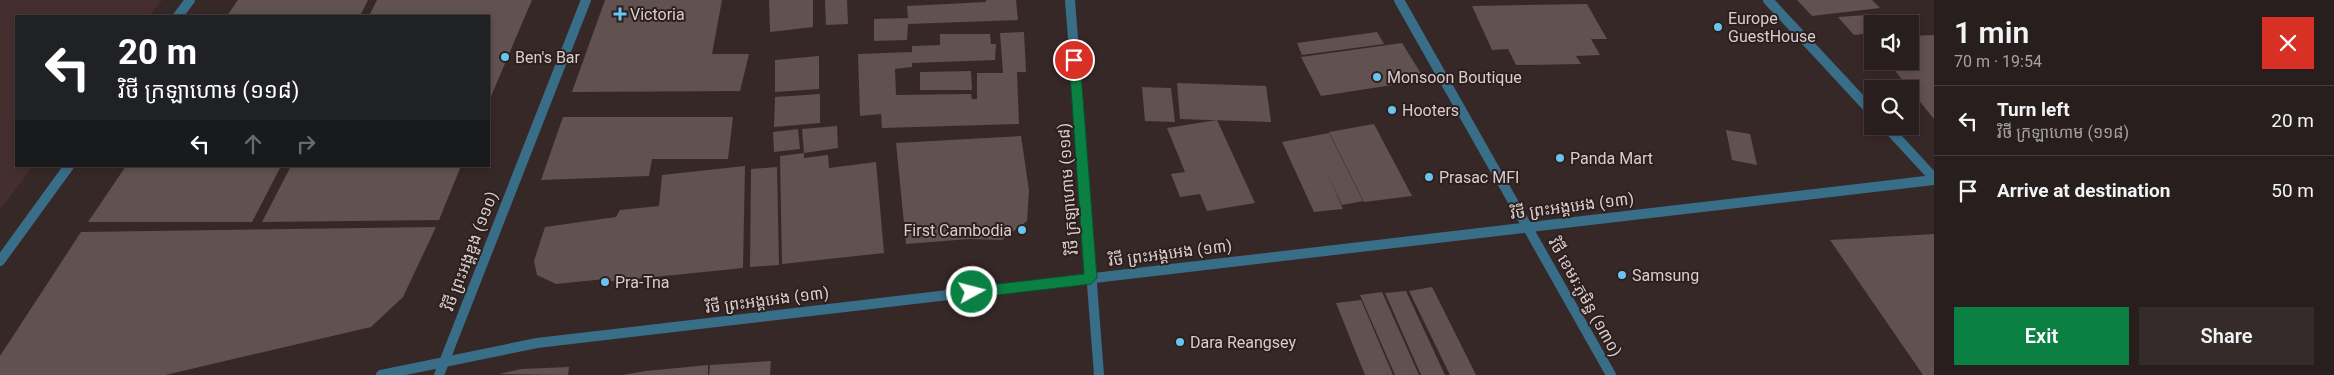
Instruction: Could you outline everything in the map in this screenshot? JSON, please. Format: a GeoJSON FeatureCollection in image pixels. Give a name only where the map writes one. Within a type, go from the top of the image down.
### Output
{"type":"FeatureCollection","features":[{"type":"Feature","properties":{"kind":"street"},"geometry":{"type":"LineString","coordinates":[[179,15],[190,0]]}},
{"type":"Feature","properties":{"kind":"street","name":"វិថី ព្រះអង្គឌួង (១១០)"},"geometry":{"type":"LineString","coordinates":[[439,375],[586,0]]}},
{"type":"Feature","properties":{"kind":"street","name":"វិថី ក្រឡាហោម (១១៨)"},"geometry":{"type":"LineString","coordinates":[[1070,0],[1099,375]]}},
{"type":"Feature","properties":{"kind":"street","name":"វិថី ខេមរៈភូមិន្ធ (១៣០)"},"geometry":{"type":"LineString","coordinates":[[1399,0],[1610,375]]}},
{"type":"Feature","properties":{"kind":"street"},"geometry":{"type":"LineString","coordinates":[[1768,0],[1864,103]]}},
{"type":"Feature","properties":{"kind":"street"},"geometry":{"type":"LineString","coordinates":[[1894,135],[1934,179]]}},
{"type":"Feature","properties":{"kind":"street"},"geometry":{"type":"LineString","coordinates":[[0,261],[68,167]]}},
{"type":"Feature","properties":{"kind":"street","name":"វិថី ព្រះអង្គអេង (១៣)"},"geometry":{"type":"LineString","coordinates":[[381,375],[537,343],[1934,179]]}},
{"type":"Feature","properties":{"kind":"shaded area"},"geometry":{"type":"Polygon","coordinates":[[[0,0],[162,0],[150,15],[15,15],[15,167],[32,167],[0,210],[0,0]]]}},
{"type":"Feature","properties":{"kind":"building"},"geometry":{"type":"Polygon","coordinates":[[[238,0],[368,0],[360,15],[228,15],[238,0]]]}},
{"type":"Feature","properties":{"kind":"building"},"geometry":{"type":"Polygon","coordinates":[[[377,0],[532,0],[490,99],[490,15],[370,15],[377,0]]]}},
{"type":"Feature","properties":{"kind":"building"},"geometry":{"type":"Polygon","coordinates":[[[605,0],[722,0],[712,54],[749,54],[740,91],[572,92],[605,0]]]}},
{"type":"Feature","properties":{"kind":"building"},"geometry":{"type":"Polygon","coordinates":[[[769,0],[813,0],[813,27],[770,32],[769,0]]]}},
{"type":"Feature","properties":{"kind":"building"},"geometry":{"type":"Polygon","coordinates":[[[825,0],[847,0],[848,24],[826,25],[825,0]]]}},
{"type":"Feature","properties":{"kind":"building"},"geometry":{"type":"Polygon","coordinates":[[[986,0],[1016,0],[1018,20],[908,24],[907,40],[874,41],[874,19],[908,18],[907,6],[986,2],[986,0]]]}},
{"type":"Feature","properties":{"kind":"building"},"geometry":{"type":"Polygon","coordinates":[[[1797,0],[1872,0],[1880,8],[1812,16],[1797,0]]]}},
{"type":"Feature","properties":{"kind":"building"},"geometry":{"type":"Polygon","coordinates":[[[1587,4],[1607,39],[1591,39],[1600,55],[1576,56],[1581,64],[1516,65],[1508,49],[1492,50],[1472,6],[1587,4]]]}},
{"type":"Feature","properties":{"kind":"building"},"geometry":{"type":"Polygon","coordinates":[[[1864,15],[1864,34],[1854,35],[1838,17],[1864,15]]]}},
{"type":"Feature","properties":{"kind":"building"},"geometry":{"type":"Polygon","coordinates":[[[1024,32],[1026,72],[1017,72],[1019,124],[882,128],[881,114],[860,116],[858,54],[912,52],[912,46],[940,45],[940,34],[990,34],[991,44],[996,44],[995,60],[912,63],[912,67],[895,69],[896,95],[971,94],[972,99],[977,99],[977,73],[1003,73],[1000,33],[1024,32]]]}},
{"type":"Feature","properties":{"kind":"building"},"geometry":{"type":"Polygon","coordinates":[[[1377,32],[1384,44],[1302,55],[1297,43],[1377,32]]]}},
{"type":"Feature","properties":{"kind":"building"},"geometry":{"type":"Polygon","coordinates":[[[1934,35],[1934,119],[1919,100],[1919,80],[1902,80],[1894,70],[1919,70],[1919,36],[1934,35]]]}},
{"type":"Feature","properties":{"kind":"building"},"geometry":{"type":"Polygon","coordinates":[[[1402,43],[1425,80],[1321,96],[1301,57],[1402,43]]]}},
{"type":"Feature","properties":{"kind":"building"},"geometry":{"type":"Polygon","coordinates":[[[819,56],[819,89],[775,92],[775,60],[819,56]]]}},
{"type":"Feature","properties":{"kind":"building"},"geometry":{"type":"Polygon","coordinates":[[[971,71],[972,90],[920,90],[920,72],[971,71]]]}},
{"type":"Feature","properties":{"kind":"building"},"geometry":{"type":"Polygon","coordinates":[[[1177,83],[1266,86],[1271,122],[1180,119],[1177,83]]]}},
{"type":"Feature","properties":{"kind":"building"},"geometry":{"type":"Polygon","coordinates":[[[1142,87],[1171,88],[1175,122],[1145,121],[1142,87]]]}},
{"type":"Feature","properties":{"kind":"building"},"geometry":{"type":"Polygon","coordinates":[[[820,94],[820,123],[774,127],[775,97],[820,94]]]}},
{"type":"Feature","properties":{"kind":"building"},"geometry":{"type":"Polygon","coordinates":[[[563,117],[733,117],[728,159],[652,159],[649,176],[541,180],[563,117]]]}},
{"type":"Feature","properties":{"kind":"building"},"geometry":{"type":"Polygon","coordinates":[[[1217,120],[1255,203],[1207,211],[1200,194],[1180,197],[1171,174],[1185,172],[1167,128],[1217,120]]]}},
{"type":"Feature","properties":{"kind":"building"},"geometry":{"type":"Polygon","coordinates":[[[1374,124],[1412,196],[1364,202],[1329,132],[1374,124]]]}},
{"type":"Feature","properties":{"kind":"building"},"geometry":{"type":"Polygon","coordinates":[[[837,126],[838,148],[804,153],[802,129],[837,126]]]}},
{"type":"Feature","properties":{"kind":"building"},"geometry":{"type":"Polygon","coordinates":[[[798,129],[800,149],[774,152],[773,132],[798,129]]]}},
{"type":"Feature","properties":{"kind":"building"},"geometry":{"type":"Polygon","coordinates":[[[1726,130],[1750,134],[1757,165],[1732,160],[1726,130]]]}},
{"type":"Feature","properties":{"kind":"building"},"geometry":{"type":"Polygon","coordinates":[[[1329,133],[1363,201],[1342,205],[1328,175],[1343,209],[1314,212],[1282,142],[1329,133]]]}},
{"type":"Feature","properties":{"kind":"building"},"geometry":{"type":"Polygon","coordinates":[[[1021,136],[1029,191],[1027,221],[1002,240],[969,239],[906,244],[896,143],[1021,136]]]}},
{"type":"Feature","properties":{"kind":"building"},"geometry":{"type":"Polygon","coordinates":[[[804,153],[804,158],[828,155],[829,168],[876,162],[884,253],[782,264],[780,156],[804,153]]]}},
{"type":"Feature","properties":{"kind":"building"},"geometry":{"type":"Polygon","coordinates":[[[745,166],[743,268],[605,282],[605,279],[556,284],[537,275],[534,261],[545,227],[616,217],[620,210],[659,206],[662,175],[745,166]]]}},
{"type":"Feature","properties":{"kind":"building"},"geometry":{"type":"Polygon","coordinates":[[[125,167],[280,167],[252,222],[88,222],[125,167]]]}},
{"type":"Feature","properties":{"kind":"building"},"geometry":{"type":"Polygon","coordinates":[[[290,167],[461,167],[439,220],[262,222],[290,167]]]}},
{"type":"Feature","properties":{"kind":"building"},"geometry":{"type":"Polygon","coordinates":[[[777,167],[779,265],[750,267],[751,169],[777,167]]]}},
{"type":"Feature","properties":{"kind":"building"},"geometry":{"type":"Polygon","coordinates":[[[436,227],[403,297],[371,327],[165,375],[0,375],[0,356],[81,232],[436,227]]]}},
{"type":"Feature","properties":{"kind":"building"},"geometry":{"type":"Polygon","coordinates":[[[1934,234],[1934,375],[1923,375],[1830,240],[1934,234]]]}},
{"type":"Feature","properties":{"kind":"building"},"geometry":{"type":"Polygon","coordinates":[[[1432,287],[1476,375],[1450,375],[1409,291],[1432,287]]]}},
{"type":"Feature","properties":{"kind":"building"},"geometry":{"type":"Polygon","coordinates":[[[1406,291],[1445,375],[1421,375],[1385,293],[1406,291]]]}},
{"type":"Feature","properties":{"kind":"building"},"geometry":{"type":"Polygon","coordinates":[[[1382,292],[1419,375],[1395,375],[1360,295],[1382,292]]]}},
{"type":"Feature","properties":{"kind":"building"},"geometry":{"type":"Polygon","coordinates":[[[1361,300],[1393,375],[1365,375],[1336,303],[1361,300]]]}},
{"type":"Feature","properties":{"kind":"building"},"geometry":{"type":"Polygon","coordinates":[[[771,361],[770,375],[709,375],[710,365],[771,361]]]}},
{"type":"Feature","properties":{"kind":"building"},"geometry":{"type":"Polygon","coordinates":[[[708,365],[708,375],[622,375],[646,371],[708,365]]]}},
{"type":"Feature","properties":{"kind":"building"},"geometry":{"type":"Polygon","coordinates":[[[569,367],[568,375],[499,374],[521,369],[569,367]]]}},
{"type":"Feature","properties":{"kind":"place","name":"Victoria"},"geometry":{"type":"Point","coordinates":[620,14]}},
{"type":"Feature","properties":{"kind":"place","name":"Europe GuestHouse"},"geometry":{"type":"Point","coordinates":[1718,27]}},
{"type":"Feature","properties":{"kind":"place","name":"Ben's Bar"},"geometry":{"type":"Point","coordinates":[505,57]}},
{"type":"Feature","properties":{"kind":"place","name":"Monsoon Boutique"},"geometry":{"type":"Point","coordinates":[1377,77]}},
{"type":"Feature","properties":{"kind":"place","name":"Hooters"},"geometry":{"type":"Point","coordinates":[1392,110]}},
{"type":"Feature","properties":{"kind":"place","name":"Panda Mart"},"geometry":{"type":"Point","coordinates":[1560,158]}},
{"type":"Feature","properties":{"kind":"place","name":"Prasac MFI"},"geometry":{"type":"Point","coordinates":[1429,177]}},
{"type":"Feature","properties":{"kind":"place","name":"First Cambodia"},"geometry":{"type":"Point","coordinates":[1022,230]}},
{"type":"Feature","properties":{"kind":"place","name":"Samsung"},"geometry":{"type":"Point","coordinates":[1622,275]}},
{"type":"Feature","properties":{"kind":"place","name":"Pra-Tna"},"geometry":{"type":"Point","coordinates":[605,282]}},
{"type":"Feature","properties":{"kind":"place","name":"Dara Reangsey"},"geometry":{"type":"Point","coordinates":[1180,342]}},
{"type":"Feature","properties":{"kind":"route"},"geometry":{"type":"LineString","coordinates":[[972,292],[1091,278],[1074,60]]}}]}
